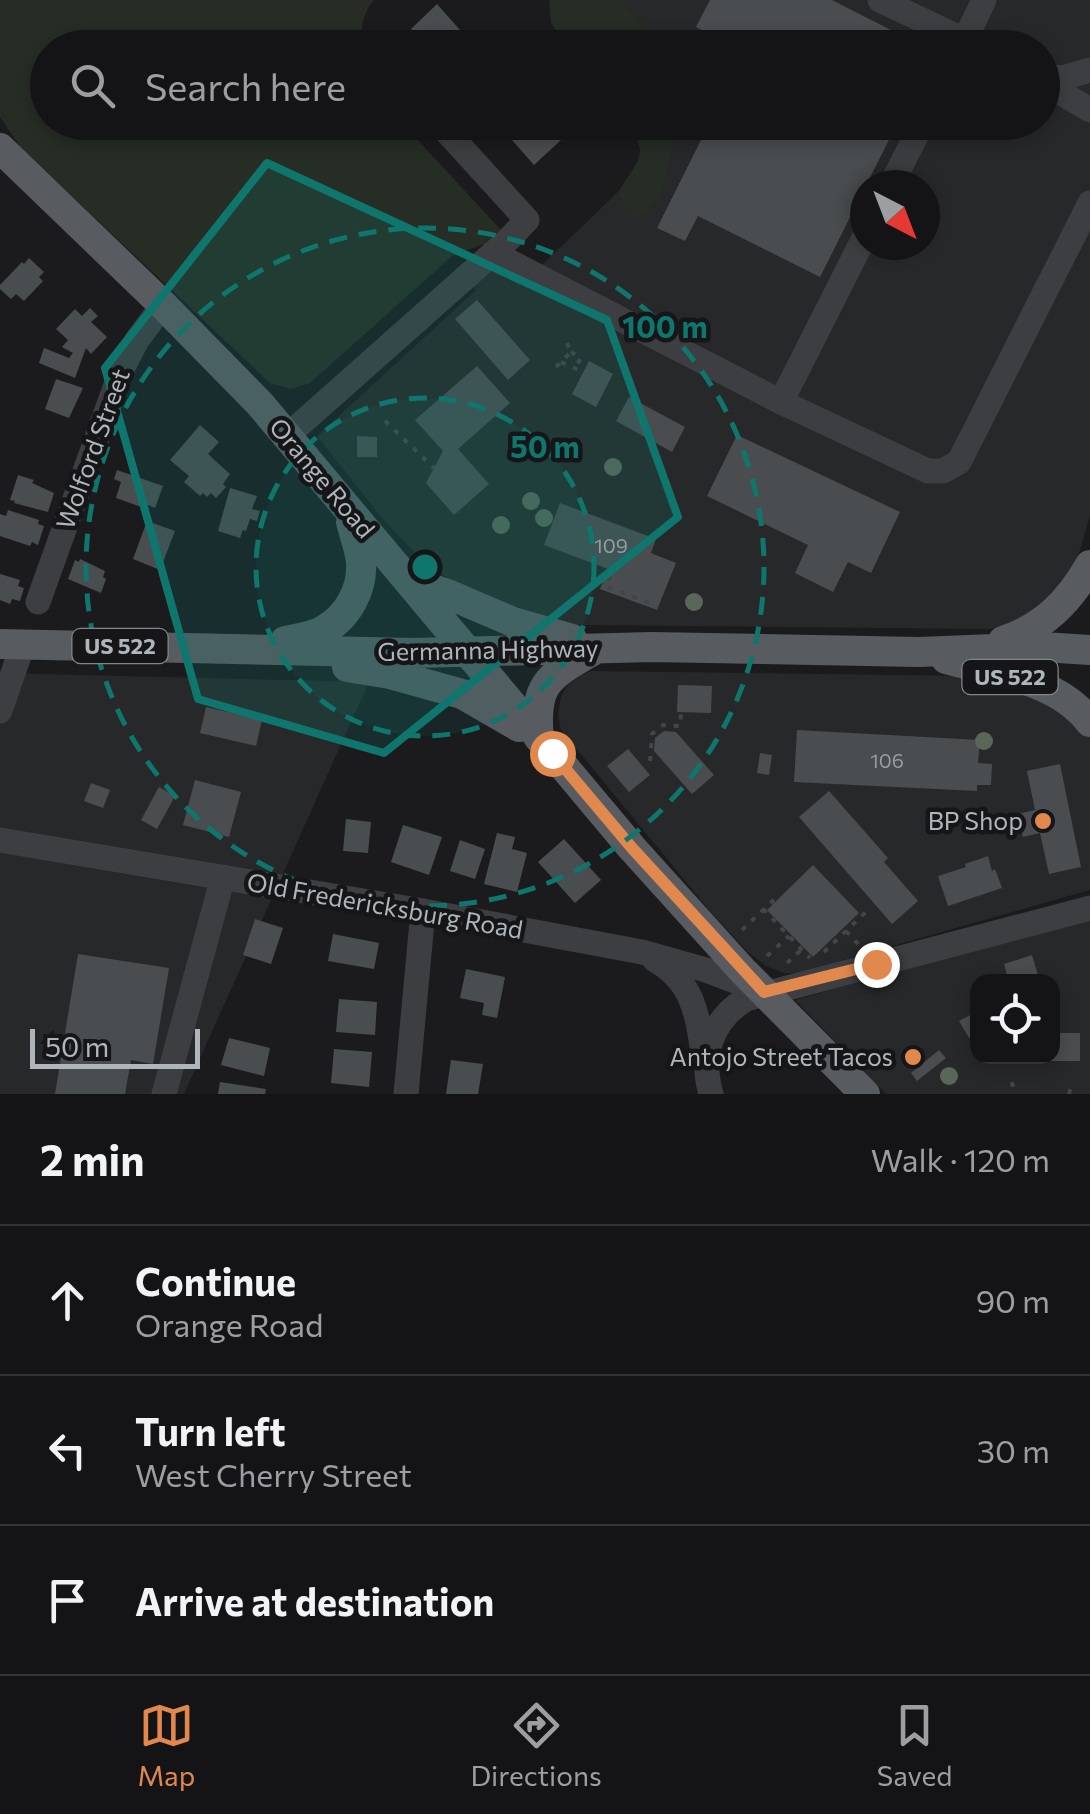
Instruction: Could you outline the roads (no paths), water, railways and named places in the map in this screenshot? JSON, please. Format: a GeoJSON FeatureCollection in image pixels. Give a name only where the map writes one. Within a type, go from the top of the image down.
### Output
{"type":"FeatureCollection","features":[{"type":"Feature","properties":{"kind":"main road","name":"Orange Road"},"geometry":{"type":"LineString","coordinates":[[0,148],[260,404],[632,848],[770,979],[864,1094]]}},
{"type":"Feature","properties":{"kind":"main road"},"geometry":{"type":"LineString","coordinates":[[241,649],[306,637],[324,630],[342,616],[355,598],[361,560],[347,510]]}},
{"type":"Feature","properties":{"kind":"main road"},"geometry":{"type":"LineString","coordinates":[[976,650],[1038,626],[1064,604],[1090,565]]}},
{"type":"Feature","properties":{"kind":"main road"},"geometry":{"type":"LineString","coordinates":[[406,580],[512,622],[597,648]]}},
{"type":"Feature","properties":{"kind":"main road","name":"Germanna Highway"},"geometry":{"type":"LineString","coordinates":[[12,644],[466,651],[652,647],[919,652],[1043,647],[1090,650]]}},
{"type":"Feature","properties":{"kind":"main road"},"geometry":{"type":"LineString","coordinates":[[539,738],[536,708],[544,688],[558,671],[597,648]]}},
{"type":"Feature","properties":{"kind":"main road"},"geometry":{"type":"LineString","coordinates":[[241,649],[426,682],[462,694],[539,738]]}},
{"type":"Feature","properties":{"kind":"main road","name":"Germanna Highway"},"geometry":{"type":"LineString","coordinates":[[976,650],[1014,661],[1090,663]]}},
{"type":"Feature","properties":{"kind":"main road","name":"US 522"},"geometry":{"type":"LineString","coordinates":[[919,652],[1032,682],[1068,700],[1090,722]]}},
{"type":"Feature","properties":{"kind":"street"},"geometry":{"type":"LineString","coordinates":[[880,0],[939,30]]}},
{"type":"Feature","properties":{"kind":"street"},"geometry":{"type":"LineString","coordinates":[[973,30],[984,0]]}},
{"type":"Feature","properties":{"kind":"street"},"geometry":{"type":"LineString","coordinates":[[1060,78],[1090,70]]}},
{"type":"Feature","properties":{"kind":"street"},"geometry":{"type":"LineString","coordinates":[[1060,84],[1090,92]]}},
{"type":"Feature","properties":{"kind":"street"},"geometry":{"type":"LineString","coordinates":[[1060,89],[1090,110]]}},
{"type":"Feature","properties":{"kind":"street"},"geometry":{"type":"LineString","coordinates":[[286,436],[527,220],[454,140]]}},
{"type":"Feature","properties":{"kind":"street"},"geometry":{"type":"LineString","coordinates":[[898,170],[913,140]]}},
{"type":"Feature","properties":{"kind":"street"},"geometry":{"type":"LineString","coordinates":[[492,254],[782,402],[928,471],[943,471],[958,462],[1090,203]]}},
{"type":"Feature","properties":{"kind":"street"},"geometry":{"type":"LineString","coordinates":[[782,402],[853,260]]}},
{"type":"Feature","properties":{"kind":"street","name":"Wolford Street"},"geometry":{"type":"LineString","coordinates":[[38,602],[115,384],[132,348],[163,305]]}},
{"type":"Feature","properties":{"kind":"street"},"geometry":{"type":"LineString","coordinates":[[0,711],[12,644]]}},
{"type":"Feature","properties":{"kind":"street","name":"Old Fredericksburg Road"},"geometry":{"type":"LineString","coordinates":[[0,840],[423,911],[642,952],[706,970],[770,979]]}},
{"type":"Feature","properties":{"kind":"street"},"geometry":{"type":"LineString","coordinates":[[164,1094],[223,878]]}},
{"type":"Feature","properties":{"kind":"street"},"geometry":{"type":"LineString","coordinates":[[709,1086],[706,1063],[718,1024],[770,979],[1090,908]]}},
{"type":"Feature","properties":{"kind":"street"},"geometry":{"type":"LineString","coordinates":[[406,1094],[423,911]]}},
{"type":"Feature","properties":{"kind":"street"},"geometry":{"type":"LineString","coordinates":[[642,952],[671,969],[691,996],[709,1086]]}},
{"type":"Feature","properties":{"kind":"place","name":"BP Shop"},"geometry":{"type":"Point","coordinates":[1043,821]}},
{"type":"Feature","properties":{"kind":"place","name":"Antojo Street Tacos"},"geometry":{"type":"Point","coordinates":[913,1057]}}]}
